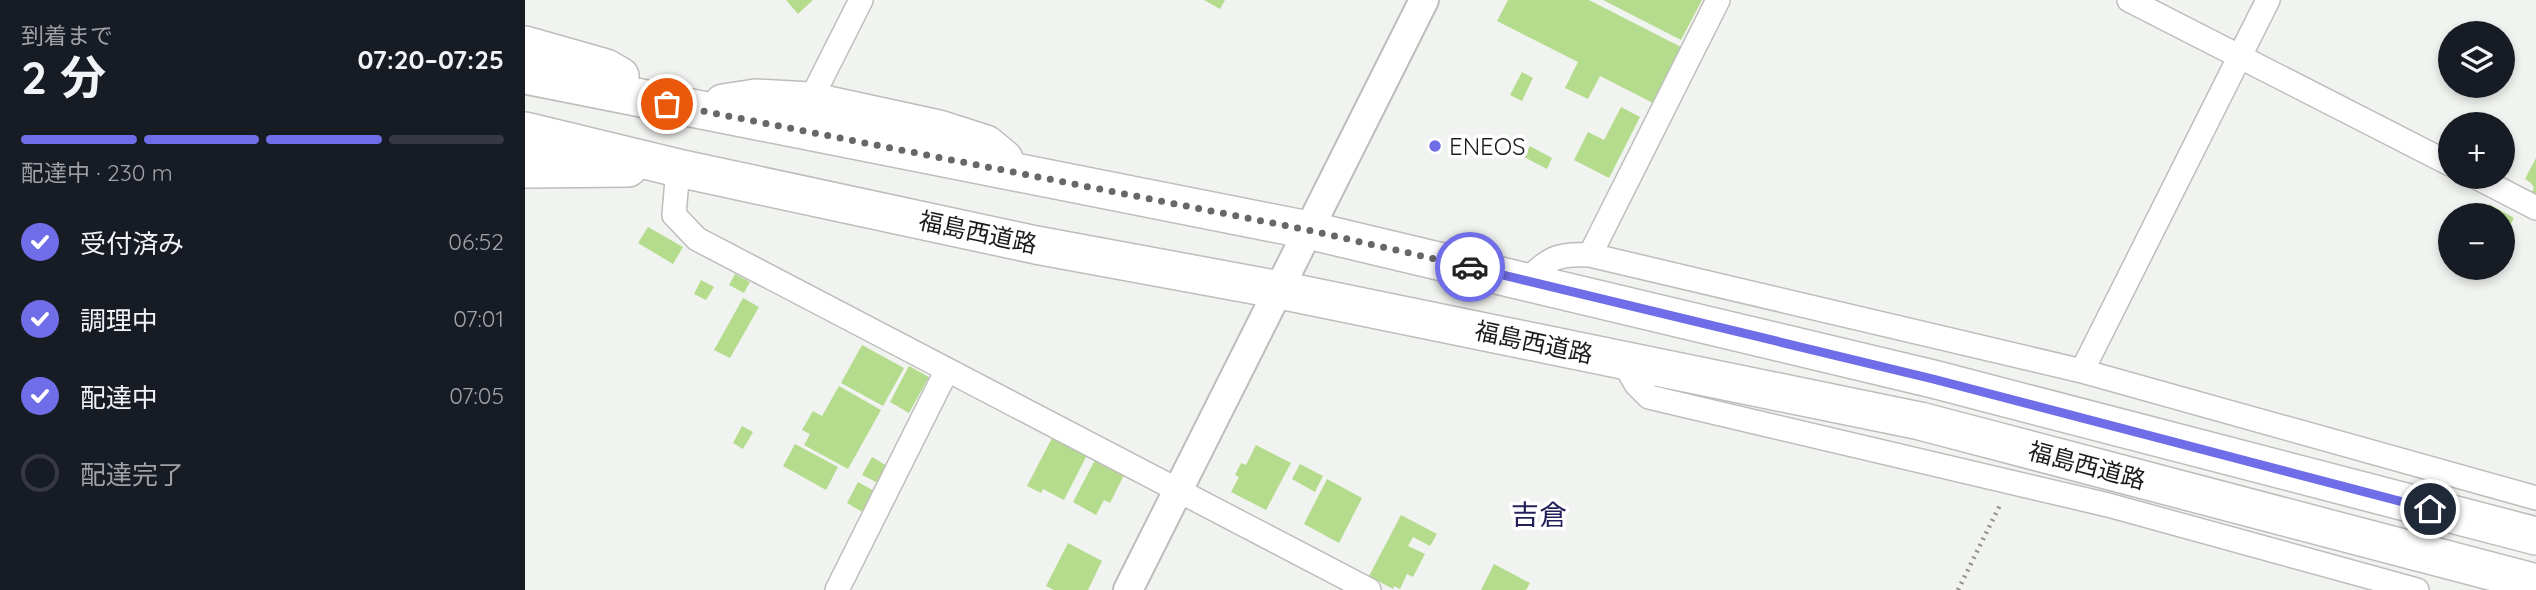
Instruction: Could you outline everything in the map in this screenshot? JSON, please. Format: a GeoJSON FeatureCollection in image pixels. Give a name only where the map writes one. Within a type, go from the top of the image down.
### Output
{"type":"FeatureCollection","features":[{"type":"Feature","properties":{"kind":"highway"},"geometry":{"type":"LineString","coordinates":[[525,45],[606,68],[686,108],[756,98],[810,101],[939,129],[986,144],[1024,174]]}},
{"type":"Feature","properties":{"kind":"highway","name":"福島西道路"},"geometry":{"type":"LineString","coordinates":[[525,75],[1308,230],[1527,280],[1933,379],[2536,536]]}},
{"type":"Feature","properties":{"kind":"highway","name":"福島西道路"},"geometry":{"type":"LineString","coordinates":[[525,131],[678,168],[1036,245],[1280,290],[1920,421],[2536,583]]}},
{"type":"Feature","properties":{"kind":"highway"},"geometry":{"type":"LineString","coordinates":[[525,169],[678,168]]}},
{"type":"Feature","properties":{"kind":"street"},"geometry":{"type":"LineString","coordinates":[[810,101],[861,0]]}},
{"type":"Feature","properties":{"kind":"street"},"geometry":{"type":"LineString","coordinates":[[1128,590],[1424,0]]}},
{"type":"Feature","properties":{"kind":"street"},"geometry":{"type":"LineString","coordinates":[[1590,255],[1718,0]]}},
{"type":"Feature","properties":{"kind":"street"},"geometry":{"type":"LineString","coordinates":[[2129,0],[2438,158]]}},
{"type":"Feature","properties":{"kind":"street"},"geometry":{"type":"LineString","coordinates":[[2082,371],[2268,0]]}},
{"type":"Feature","properties":{"kind":"street"},"geometry":{"type":"LineString","coordinates":[[678,168],[674,215],[697,239],[1369,590]]}},
{"type":"Feature","properties":{"kind":"street"},"geometry":{"type":"LineString","coordinates":[[2499,189],[2536,208]]}},
{"type":"Feature","properties":{"kind":"street"},"geometry":{"type":"LineString","coordinates":[[1527,280],[1544,263],[1565,254],[1590,255],[2082,371],[2536,498]]}},
{"type":"Feature","properties":{"kind":"street"},"geometry":{"type":"LineString","coordinates":[[1622,360],[1636,384],[1649,397],[2108,505],[2417,590]]}},
{"type":"Feature","properties":{"kind":"street"},"geometry":{"type":"LineString","coordinates":[[837,590],[947,370]]}},
{"type":"Feature","properties":{"kind":"path"},"geometry":{"type":"LineString","coordinates":[[1958,590],[2012,482]]}},
{"type":"Feature","properties":{"kind":"building"},"geometry":{"type":"Polygon","coordinates":[[[786,0],[813,0],[798,14],[786,0]]]}},
{"type":"Feature","properties":{"kind":"building"},"geometry":{"type":"Polygon","coordinates":[[[1204,0],[1225,0],[1220,9],[1204,0]]]}},
{"type":"Feature","properties":{"kind":"building"},"geometry":{"type":"Polygon","coordinates":[[[1508,0],[1589,0],[1681,47],[1653,103],[1600,76],[1588,99],[1565,88],[1578,62],[1497,21],[1508,0]]]}},
{"type":"Feature","properties":{"kind":"building"},"geometry":{"type":"Polygon","coordinates":[[[1603,0],[1702,0],[1681,40],[1603,0]]]}},
{"type":"Feature","properties":{"kind":"building"},"geometry":{"type":"Polygon","coordinates":[[[1522,72],[1533,78],[1522,101],[1510,95],[1522,72]]]}},
{"type":"Feature","properties":{"kind":"building"},"geometry":{"type":"Polygon","coordinates":[[[1621,107],[1640,117],[1609,178],[1574,160],[1588,132],[1604,140],[1621,107]]]}},
{"type":"Feature","properties":{"kind":"building"},"geometry":{"type":"Polygon","coordinates":[[[1530,146],[1552,158],[1547,169],[1524,157],[1530,146]]]}},
{"type":"Feature","properties":{"kind":"building"},"geometry":{"type":"Polygon","coordinates":[[[2536,158],[2536,194],[2532,192],[2534,188],[2531,183],[2525,179],[2536,158]]]}},
{"type":"Feature","properties":{"kind":"building"},"geometry":{"type":"Polygon","coordinates":[[[648,227],[683,247],[673,264],[638,243],[648,227]]]}},
{"type":"Feature","properties":{"kind":"building"},"geometry":{"type":"Polygon","coordinates":[[[735,274],[750,282],[744,293],[729,285],[735,274]]]}},
{"type":"Feature","properties":{"kind":"building"},"geometry":{"type":"Polygon","coordinates":[[[701,280],[714,287],[706,300],[694,294],[701,280]]]}},
{"type":"Feature","properties":{"kind":"building"},"geometry":{"type":"Polygon","coordinates":[[[743,298],[759,307],[730,358],[714,350],[743,298]]]}},
{"type":"Feature","properties":{"kind":"building"},"geometry":{"type":"Polygon","coordinates":[[[862,345],[904,368],[883,406],[841,383],[862,345]]]}},
{"type":"Feature","properties":{"kind":"building"},"geometry":{"type":"Polygon","coordinates":[[[909,366],[929,377],[909,413],[890,402],[909,366]]]}},
{"type":"Feature","properties":{"kind":"building"},"geometry":{"type":"Polygon","coordinates":[[[839,386],[881,410],[848,469],[804,445],[810,434],[802,430],[813,411],[822,416],[839,386]]]}},
{"type":"Feature","properties":{"kind":"building"},"geometry":{"type":"Polygon","coordinates":[[[742,426],[753,432],[743,449],[733,443],[742,426]]]}},
{"type":"Feature","properties":{"kind":"building"},"geometry":{"type":"Polygon","coordinates":[[[1052,438],[1087,455],[1064,500],[1043,489],[1041,493],[1027,486],[1052,438]]]}},
{"type":"Feature","properties":{"kind":"building"},"geometry":{"type":"Polygon","coordinates":[[[795,444],[838,467],[826,490],[783,466],[795,444]]]}},
{"type":"Feature","properties":{"kind":"building"},"geometry":{"type":"Polygon","coordinates":[[[1256,445],[1291,463],[1266,510],[1231,492],[1239,477],[1235,475],[1241,463],[1246,465],[1256,445]]]}},
{"type":"Feature","properties":{"kind":"building"},"geometry":{"type":"Polygon","coordinates":[[[872,457],[889,467],[880,484],[862,475],[872,457]]]}},
{"type":"Feature","properties":{"kind":"building"},"geometry":{"type":"Polygon","coordinates":[[[1096,458],[1125,473],[1110,503],[1104,500],[1096,515],[1073,502],[1096,458]]]}},
{"type":"Feature","properties":{"kind":"building"},"geometry":{"type":"Polygon","coordinates":[[[1300,464],[1323,476],[1315,492],[1292,479],[1300,464]]]}},
{"type":"Feature","properties":{"kind":"building"},"geometry":{"type":"Polygon","coordinates":[[[1327,479],[1362,498],[1339,543],[1304,524],[1327,479]]]}},
{"type":"Feature","properties":{"kind":"building"},"geometry":{"type":"Polygon","coordinates":[[[858,482],[876,492],[864,513],[847,503],[858,482]]]}},
{"type":"Feature","properties":{"kind":"building"},"geometry":{"type":"Polygon","coordinates":[[[1401,515],[1437,534],[1430,546],[1413,537],[1408,546],[1425,554],[1413,577],[1407,574],[1400,589],[1394,586],[1393,589],[1369,576],[1401,515]]]}},
{"type":"Feature","properties":{"kind":"building"},"geometry":{"type":"Polygon","coordinates":[[[1068,543],[1102,561],[1088,590],[1054,590],[1046,586],[1068,543]]]}},
{"type":"Feature","properties":{"kind":"building"},"geometry":{"type":"Polygon","coordinates":[[[1494,564],[1530,583],[1526,590],[1481,590],[1494,564]]]}},
{"type":"Feature","properties":{"kind":"way so far"},"geometry":{"type":"LineString","coordinates":[[667,104],[1308,230],[1470,267]]}},
{"type":"Feature","properties":{"kind":"place","name":"ENEOS"},"geometry":{"type":"Point","coordinates":[1435,146]}},
{"type":"Feature","properties":{"kind":"district","name":"吉倉"},"geometry":{"type":"Point","coordinates":[1539,514]}},
{"type":"Feature","properties":{"kind":"route"},"geometry":{"type":"LineString","coordinates":[[1470,267],[1933,379],[2430,509]]}}]}
